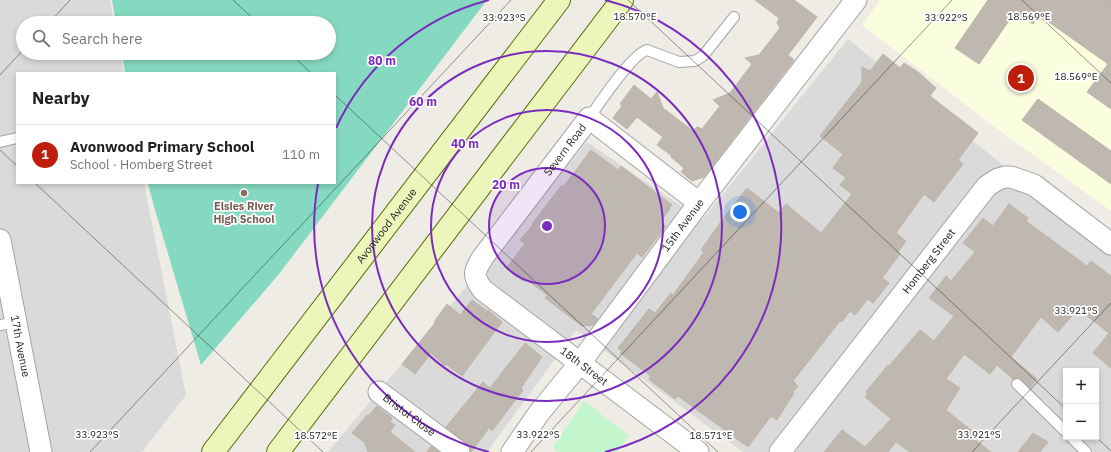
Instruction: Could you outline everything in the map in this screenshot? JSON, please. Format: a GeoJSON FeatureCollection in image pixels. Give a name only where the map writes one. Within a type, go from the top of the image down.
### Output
{"type":"FeatureCollection","features":[{"type":"Feature","properties":{"kind":"main road","name":"Avonwood Avenue"},"geometry":{"type":"LineString","coordinates":[[213,452],[559,0]]}},
{"type":"Feature","properties":{"kind":"main road"},"geometry":{"type":"LineString","coordinates":[[278,452],[622,0]]}},
{"type":"Feature","properties":{"kind":"street","name":"15th Avenue"},"geometry":{"type":"LineString","coordinates":[[512,452],[539,413],[580,363],[699,203],[856,0]]}},
{"type":"Feature","properties":{"kind":"street","name":"Severn Road"},"geometry":{"type":"LineString","coordinates":[[475,275],[477,266],[483,257],[589,118],[699,203]]}},
{"type":"Feature","properties":{"kind":"street","name":"Homberg Street"},"geometry":{"type":"LineString","coordinates":[[780,452],[987,186],[998,179],[1011,177],[1034,185],[1111,244]]}},
{"type":"Feature","properties":{"kind":"street","name":"17th Avenue"},"geometry":{"type":"LineString","coordinates":[[0,240],[8,323],[41,452]]}},
{"type":"Feature","properties":{"kind":"street","name":"18th Street"},"geometry":{"type":"LineString","coordinates":[[475,275],[483,290],[698,452]]}},
{"type":"Feature","properties":{"kind":"street","name":"Bristol Close"},"geometry":{"type":"LineString","coordinates":[[379,392],[459,452]]}},
{"type":"Feature","properties":{"kind":"lane"},"geometry":{"type":"LineString","coordinates":[[589,118],[631,61],[642,52],[646,50],[679,62],[695,61],[703,56],[734,16]]}},
{"type":"Feature","properties":{"kind":"lane"},"geometry":{"type":"LineString","coordinates":[[0,142],[16,138]]}},
{"type":"Feature","properties":{"kind":"lane"},"geometry":{"type":"LineString","coordinates":[[1017,384],[1063,429]]}},
{"type":"Feature","properties":{"kind":"lane"},"geometry":{"type":"LineString","coordinates":[[1074,440],[1086,452]]}},
{"type":"Feature","properties":{"kind":"shaded area"},"geometry":{"type":"Polygon","coordinates":[[[0,0],[110,0],[113,16],[16,16],[16,60],[121,60],[124,72],[16,72],[16,184],[144,184],[186,395],[142,452],[0,452],[0,0]]]}},
{"type":"Feature","properties":{"kind":"shaded area"},"geometry":{"type":"Polygon","coordinates":[[[880,0],[1111,0],[1111,211],[1000,131],[862,25],[880,0]]]}},
{"type":"Feature","properties":{"kind":"shaded area"},"geometry":{"type":"Polygon","coordinates":[[[848,39],[1111,253],[1111,452],[743,452],[576,330],[487,452],[328,452],[587,142],[702,220],[848,39]]]}},
{"type":"Feature","properties":{"kind":"green space","name":"Elsies River High School"},"geometry":{"type":"Polygon","coordinates":[[[112,0],[487,0],[279,274],[201,365],[148,184],[336,184],[336,72],[125,72],[123,60],[336,60],[336,16],[115,16],[112,0]]]}},
{"type":"Feature","properties":{"kind":"green space"},"geometry":{"type":"Polygon","coordinates":[[[584,401],[629,436],[617,452],[558,452],[553,447],[584,401]]]}},
{"type":"Feature","properties":{"kind":"building"},"geometry":{"type":"Polygon","coordinates":[[[755,0],[794,0],[817,17],[788,55],[794,60],[704,177],[692,181],[681,172],[684,168],[671,157],[672,156],[657,145],[663,137],[637,117],[627,129],[613,118],[622,106],[620,104],[634,85],[651,99],[657,92],[663,108],[693,131],[697,127],[702,129],[720,106],[713,100],[730,93],[752,64],[745,58],[759,55],[780,28],[777,23],[779,18],[755,0]]]}},
{"type":"Feature","properties":{"kind":"building"},"geometry":{"type":"Polygon","coordinates":[[[988,0],[1111,0],[1111,109],[1087,92],[1108,64],[1039,15],[1033,24],[1015,12],[979,64],[955,48],[988,0]]]}},
{"type":"Feature","properties":{"kind":"building"},"geometry":{"type":"Polygon","coordinates":[[[883,54],[900,68],[904,63],[918,72],[936,88],[930,96],[978,133],[958,160],[963,164],[934,202],[924,194],[896,233],[906,241],[898,252],[900,254],[882,278],[889,283],[873,303],[868,299],[855,315],[850,311],[842,322],[840,321],[793,381],[798,386],[777,420],[771,416],[748,447],[678,396],[675,399],[655,384],[649,379],[651,376],[620,353],[622,351],[618,348],[649,309],[655,313],[671,293],[673,295],[704,252],[701,250],[747,188],[779,213],[786,204],[821,233],[852,194],[840,185],[846,178],[833,168],[843,154],[820,136],[862,82],[862,67],[870,71],[883,54]]]}},
{"type":"Feature","properties":{"kind":"building"},"geometry":{"type":"Polygon","coordinates":[[[1038,99],[1111,151],[1111,184],[1022,120],[1038,99]]]}},
{"type":"Feature","properties":{"kind":"building"},"geometry":{"type":"Polygon","coordinates":[[[591,150],[618,170],[621,166],[672,205],[660,222],[666,226],[642,257],[637,253],[591,314],[598,319],[593,325],[582,326],[545,298],[547,295],[526,279],[523,281],[506,268],[525,244],[520,240],[591,150]]]}},
{"type":"Feature","properties":{"kind":"building"},"geometry":{"type":"Polygon","coordinates":[[[1009,204],[1028,218],[1026,221],[1087,266],[1091,261],[1111,276],[1111,368],[1093,353],[1109,333],[1078,309],[1058,332],[1041,317],[1011,357],[1037,379],[1030,388],[1019,378],[1013,379],[997,365],[990,374],[964,354],[946,379],[960,388],[946,410],[972,431],[969,435],[991,452],[910,452],[896,442],[888,452],[824,452],[842,430],[865,447],[891,419],[865,397],[868,393],[866,392],[920,330],[934,341],[954,316],[929,298],[946,276],[951,281],[975,252],[963,243],[983,218],[993,226],[1009,204]]]}},
{"type":"Feature","properties":{"kind":"building"},"geometry":{"type":"Polygon","coordinates":[[[472,300],[487,311],[488,310],[502,322],[462,376],[446,364],[445,366],[431,353],[415,374],[402,364],[435,323],[434,322],[447,304],[460,315],[472,300]]]}},
{"type":"Feature","properties":{"kind":"building"},"geometry":{"type":"Polygon","coordinates":[[[525,343],[542,357],[521,388],[523,390],[492,431],[489,428],[471,452],[470,447],[466,443],[446,427],[483,382],[490,388],[525,343]]]}},
{"type":"Feature","properties":{"kind":"building"},"geometry":{"type":"Polygon","coordinates":[[[377,406],[392,418],[390,422],[395,425],[390,432],[415,452],[368,452],[365,443],[352,433],[367,415],[368,416],[377,406]]]}},
{"type":"Feature","properties":{"kind":"building"},"geometry":{"type":"Polygon","coordinates":[[[1033,433],[1048,442],[1040,452],[1018,452],[1033,433]]]}},
{"type":"Feature","properties":{"kind":"building"},"geometry":{"type":"Polygon","coordinates":[[[431,446],[439,452],[427,452],[431,446]]]}},
{"type":"Feature","properties":{"kind":"place","name":"Avonwood Primary School"},"geometry":{"type":"Point","coordinates":[1021,78]}},
{"type":"Feature","properties":{"kind":"place","name":"Elsies River High School"},"geometry":{"type":"Point","coordinates":[244,193]}}]}
